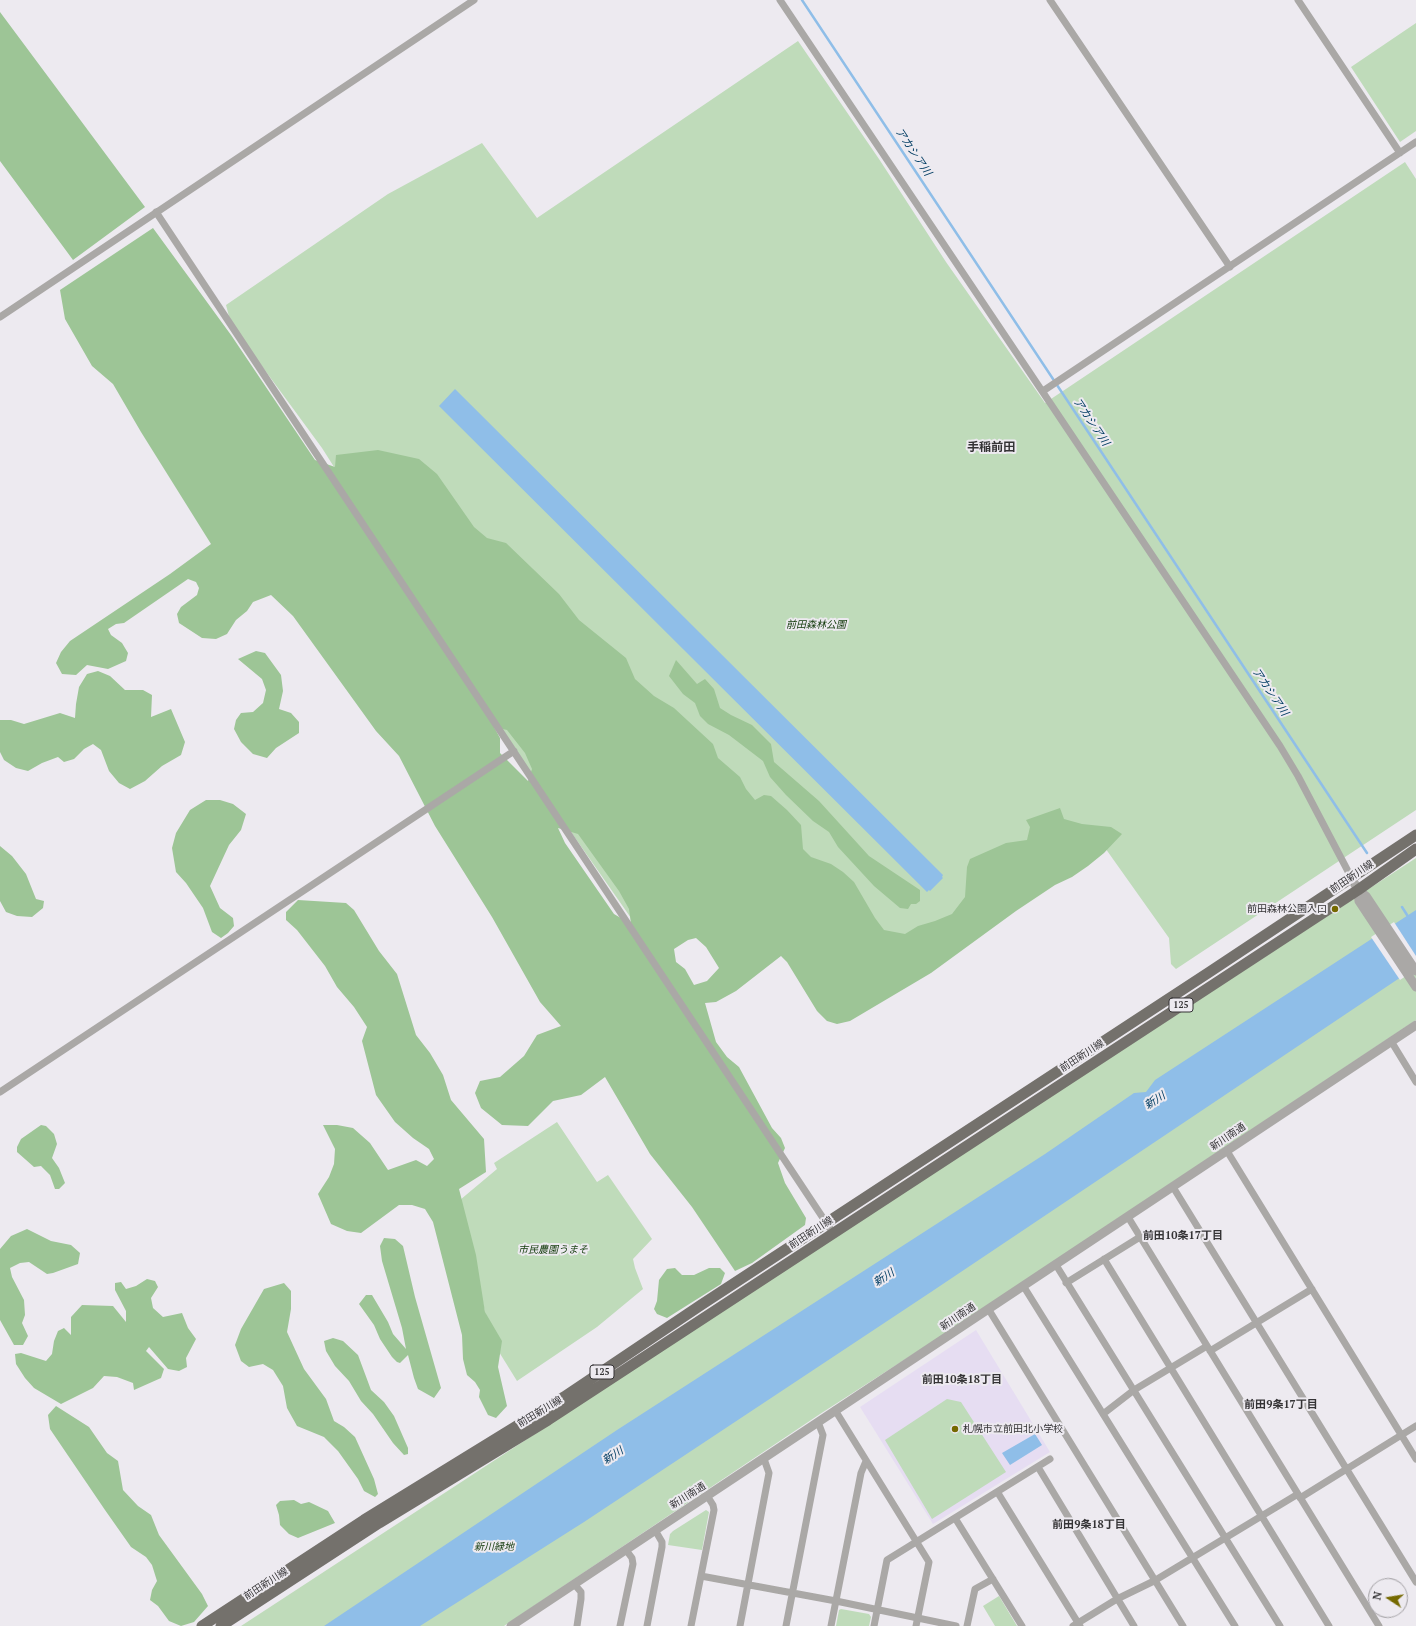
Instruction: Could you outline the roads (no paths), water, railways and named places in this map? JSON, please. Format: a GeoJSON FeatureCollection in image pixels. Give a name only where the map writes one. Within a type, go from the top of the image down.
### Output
{"type":"FeatureCollection","features":[{"type":"Feature","properties":{"kind":"main road","name":"前田新川線"},"geometry":{"type":"LineString","coordinates":[[202,1626],[364,1520],[564,1397],[1416,835]]}},
{"type":"Feature","properties":{"kind":"main road","name":"前田新川線"},"geometry":{"type":"LineString","coordinates":[[221,1626],[379,1523],[548,1420],[833,1233],[1361,895],[1416,849]]}},
{"type":"Feature","properties":{"kind":"street"},"geometry":{"type":"LineString","coordinates":[[0,317],[474,0]]}},
{"type":"Feature","properties":{"kind":"street"},"geometry":{"type":"LineString","coordinates":[[780,0],[1045,389],[1280,746],[1298,776],[1361,895],[1416,987]]}},
{"type":"Feature","properties":{"kind":"street"},"geometry":{"type":"LineString","coordinates":[[1050,0],[1230,267]]}},
{"type":"Feature","properties":{"kind":"street"},"geometry":{"type":"LineString","coordinates":[[1298,0],[1400,153]]}},
{"type":"Feature","properties":{"kind":"street"},"geometry":{"type":"LineString","coordinates":[[1045,389],[1416,142]]}},
{"type":"Feature","properties":{"kind":"street"},"geometry":{"type":"LineString","coordinates":[[156,212],[833,1233]]}},
{"type":"Feature","properties":{"kind":"street"},"geometry":{"type":"LineString","coordinates":[[0,1092],[514,751]]}},
{"type":"Feature","properties":{"kind":"street"},"geometry":{"type":"LineString","coordinates":[[1361,895],[1416,971]]}},
{"type":"Feature","properties":{"kind":"street","name":"新川南通"},"geometry":{"type":"LineString","coordinates":[[516,1625],[835,1410],[1024,1287],[1416,1025]]}},
{"type":"Feature","properties":{"kind":"street"},"geometry":{"type":"LineString","coordinates":[[1392,1042],[1416,1082]]}},
{"type":"Feature","properties":{"kind":"street"},"geometry":{"type":"LineString","coordinates":[[1227,1151],[1416,1459]]}},
{"type":"Feature","properties":{"kind":"street"},"geometry":{"type":"LineString","coordinates":[[1173,1187],[1416,1582]]}},
{"type":"Feature","properties":{"kind":"street"},"geometry":{"type":"LineString","coordinates":[[1128,1217],[1379,1626]]}},
{"type":"Feature","properties":{"kind":"street"},"geometry":{"type":"LineString","coordinates":[[1066,1283],[1140,1237]]}},
{"type":"Feature","properties":{"kind":"street"},"geometry":{"type":"LineString","coordinates":[[1104,1259],[1329,1626]]}},
{"type":"Feature","properties":{"kind":"street"},"geometry":{"type":"LineString","coordinates":[[1056,1265],[1280,1626]]}},
{"type":"Feature","properties":{"kind":"street"},"geometry":{"type":"LineString","coordinates":[[1024,1287],[1235,1626]]}},
{"type":"Feature","properties":{"kind":"street"},"geometry":{"type":"LineString","coordinates":[[1103,1414],[1134,1390],[1312,1289]]}},
{"type":"Feature","properties":{"kind":"street"},"geometry":{"type":"LineString","coordinates":[[989,1310],[1183,1626]]}},
{"type":"Feature","properties":{"kind":"street"},"geometry":{"type":"LineString","coordinates":[[835,1410],[929,1562],[916,1626]]}},
{"type":"Feature","properties":{"kind":"street"},"geometry":{"type":"LineString","coordinates":[[786,1626],[823,1434],[818,1422]]}},
{"type":"Feature","properties":{"kind":"street"},"geometry":{"type":"LineString","coordinates":[[998,1493],[1077,1625],[1117,1598],[1154,1580],[1262,1516],[1347,1470],[1416,1426]]}},
{"type":"Feature","properties":{"kind":"street"},"geometry":{"type":"LineString","coordinates":[[740,1626],[769,1473],[764,1459]]}},
{"type":"Feature","properties":{"kind":"street"},"geometry":{"type":"LineString","coordinates":[[874,1626],[887,1560],[998,1493],[1050,1459]]}},
{"type":"Feature","properties":{"kind":"street"},"geometry":{"type":"LineString","coordinates":[[831,1626],[861,1473],[866,1461]]}},
{"type":"Feature","properties":{"kind":"street"},"geometry":{"type":"LineString","coordinates":[[1038,1467],[1134,1626]]}},
{"type":"Feature","properties":{"kind":"street"},"geometry":{"type":"LineString","coordinates":[[692,1626],[714,1510],[708,1497]]}},
{"type":"Feature","properties":{"kind":"street"},"geometry":{"type":"LineString","coordinates":[[955,1518],[1022,1626]]}},
{"type":"Feature","properties":{"kind":"street"},"geometry":{"type":"LineString","coordinates":[[647,1626],[662,1547],[662,1542],[655,1530]]}},
{"type":"Feature","properties":{"kind":"street"},"geometry":{"type":"LineString","coordinates":[[620,1626],[633,1564],[632,1558],[626,1550]]}},
{"type":"Feature","properties":{"kind":"street"},"geometry":{"type":"LineString","coordinates":[[701,1576],[836,1601],[956,1626]]}},
{"type":"Feature","properties":{"kind":"street"},"geometry":{"type":"LineString","coordinates":[[967,1626],[975,1589],[993,1579]]}},
{"type":"Feature","properties":{"kind":"street"},"geometry":{"type":"LineString","coordinates":[[575,1585],[580,1592],[581,1599],[577,1626]]}},
{"type":"Feature","properties":{"kind":"water"},"geometry":{"type":"Polygon","coordinates":[[[455,389],[943,875],[943,878],[930,891],[929,890],[927,892],[439,406],[455,389]]]}},
{"type":"Feature","properties":{"kind":"water","name":"新川"},"geometry":{"type":"Polygon","coordinates":[[[1416,910],[1416,967],[931,1292],[584,1522],[420,1626],[324,1626],[617,1430],[1045,1154],[1134,1093],[1146,1092],[1155,1080],[1416,910]]]}},
{"type":"Feature","properties":{"kind":"water"},"geometry":{"type":"Polygon","coordinates":[[[1035,1434],[1042,1445],[1010,1465],[1002,1453],[1035,1434]]]}},
{"type":"Feature","properties":{"kind":"waterway","name":"アカシア川"},"geometry":{"type":"LineString","coordinates":[[802,0],[1367,853]]}},
{"type":"Feature","properties":{"kind":"waterway","name":"アカシア川"},"geometry":{"type":"LineString","coordinates":[[1402,907],[1409,918]]}},
{"type":"Feature","properties":{"kind":"place","name":"前田森林公園入口"},"geometry":{"type":"Point","coordinates":[1335,909]}},
{"type":"Feature","properties":{"kind":"place","name":"札幌市立前田北小学校"},"geometry":{"type":"Point","coordinates":[955,1429]}},
{"type":"Feature","properties":{"kind":"district","name":"手稲前田"},"geometry":{"type":"Point","coordinates":[991,448]}},
{"type":"Feature","properties":{"kind":"district","name":"前田10条17丁目"},"geometry":{"type":"Point","coordinates":[1183,1236]}},
{"type":"Feature","properties":{"kind":"district","name":"前田10条18丁目"},"geometry":{"type":"Point","coordinates":[962,1380]}},
{"type":"Feature","properties":{"kind":"district","name":"前田9条17丁目"},"geometry":{"type":"Point","coordinates":[1281,1405]}},
{"type":"Feature","properties":{"kind":"district","name":"前田9条18丁目"},"geometry":{"type":"Point","coordinates":[1089,1525]}},
{"type":"Feature","properties":{"kind":"park label","name":"前田森林公園"},"geometry":{"type":"Point","coordinates":[816,625]}},
{"type":"Feature","properties":{"kind":"park label","name":"市民農園うまそ"},"geometry":{"type":"Point","coordinates":[553,1250]}},
{"type":"Feature","properties":{"kind":"park label","name":"新川緑地"},"geometry":{"type":"Point","coordinates":[494,1547]}}]}
